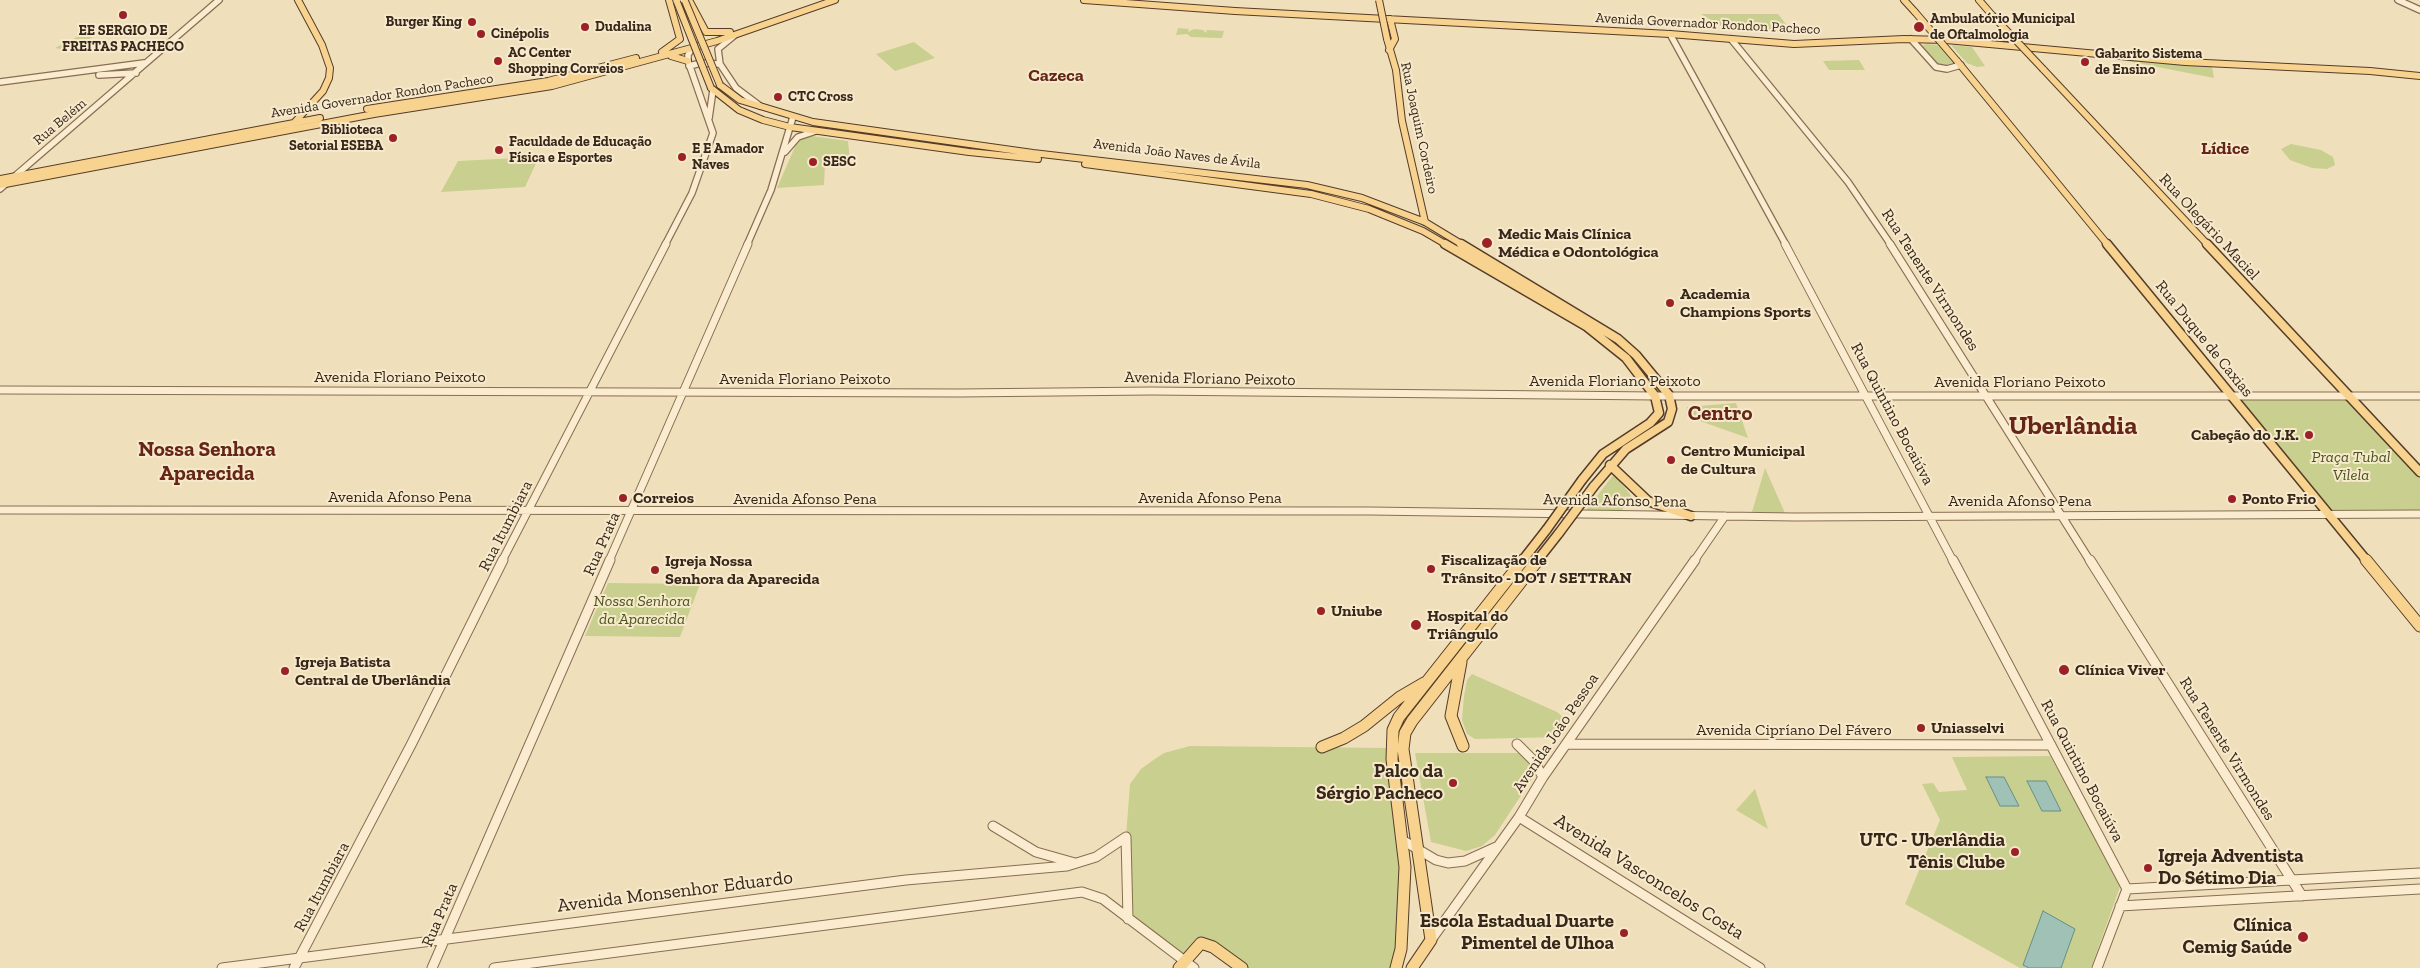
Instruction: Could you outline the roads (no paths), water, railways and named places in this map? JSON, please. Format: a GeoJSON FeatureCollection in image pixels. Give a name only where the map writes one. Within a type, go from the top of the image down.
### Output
{"type":"FeatureCollection","features":[{"type":"Feature","properties":{"kind":"main road"},"geometry":{"type":"LineString","coordinates":[[287,130],[323,91],[329,78],[330,68],[322,45],[298,0]]}},
{"type":"Feature","properties":{"kind":"main road"},"geometry":{"type":"LineString","coordinates":[[669,0],[680,36],[678,41],[665,54],[689,63]]}},
{"type":"Feature","properties":{"kind":"main road","name":"Avenida João Naves de Ávila"},"geometry":{"type":"LineString","coordinates":[[685,0],[720,85],[740,100],[793,117],[874,130],[1033,152],[1307,185],[1362,198],[1425,222],[1618,338],[1636,355],[1669,396]]}},
{"type":"Feature","properties":{"kind":"main road"},"geometry":{"type":"LineString","coordinates":[[680,52],[706,36],[706,32],[689,0]]}},
{"type":"Feature","properties":{"kind":"main road","name":"Avenida Governador Rondon Pacheco"},"geometry":{"type":"LineString","coordinates":[[1,185],[16,176],[324,117],[548,81],[680,52],[820,0]]}},
{"type":"Feature","properties":{"kind":"main road","name":"Avenida Governador Rondon Pacheco"},"geometry":{"type":"LineString","coordinates":[[1,185],[287,130],[552,86],[665,54],[708,38],[732,33],[835,0]]}},
{"type":"Feature","properties":{"kind":"main road","name":"Avenida Governador Rondon Pacheco"},"geometry":{"type":"LineString","coordinates":[[1084,0],[1670,34],[1804,44],[1911,39],[2018,45],[2185,62],[2347,69],[2420,76]]}},
{"type":"Feature","properties":{"kind":"main road","name":"Avenida Governador Rondon Pacheco"},"geometry":{"type":"LineString","coordinates":[[1155,0],[1341,12],[1638,27],[1792,39],[1917,34],[1982,36],[2169,56],[2370,65],[2420,72]]}},
{"type":"Feature","properties":{"kind":"main road"},"geometry":{"type":"LineString","coordinates":[[1379,0],[1387,39]]}},
{"type":"Feature","properties":{"kind":"main road","name":"Rua Duque de Caxias"},"geometry":{"type":"LineString","coordinates":[[1904,0],[1961,66],[2420,626]]}},
{"type":"Feature","properties":{"kind":"main road","name":"Rua Olegário Maciel"},"geometry":{"type":"LineString","coordinates":[[1979,0],[2420,472]]}},
{"type":"Feature","properties":{"kind":"main road"},"geometry":{"type":"LineString","coordinates":[[676,1],[712,89]]}},
{"type":"Feature","properties":{"kind":"main road"},"geometry":{"type":"LineString","coordinates":[[1389,50],[1395,39],[1390,19]]}},
{"type":"Feature","properties":{"kind":"main road"},"geometry":{"type":"LineString","coordinates":[[678,29],[691,28],[701,24]]}},
{"type":"Feature","properties":{"kind":"main road"},"geometry":{"type":"LineString","coordinates":[[706,32],[732,33]]}},
{"type":"Feature","properties":{"kind":"main road"},"geometry":{"type":"LineString","coordinates":[[692,48],[708,38]]}},
{"type":"Feature","properties":{"kind":"main road","name":"Rua Joaquim Cordeiro"},"geometry":{"type":"LineString","coordinates":[[1387,39],[1396,70],[1402,121],[1425,222]]}},
{"type":"Feature","properties":{"kind":"main road","name":"Avenida João Naves de Ávila"},"geometry":{"type":"LineString","coordinates":[[712,89],[722,99],[751,115],[816,131],[1300,192],[1369,209],[1430,235],[1586,326],[1626,358],[1655,396]]}},
{"type":"Feature","properties":{"kind":"main road"},"geometry":{"type":"LineString","coordinates":[[307,110],[311,116],[324,117]]}},
{"type":"Feature","properties":{"kind":"main road"},"geometry":{"type":"LineString","coordinates":[[868,138],[874,130]]}},
{"type":"Feature","properties":{"kind":"main road"},"geometry":{"type":"LineString","coordinates":[[1396,968],[1401,949],[1406,867],[1392,758],[1393,730],[1399,717],[1457,646],[1582,480],[1608,450],[1656,419],[1659,413],[1655,396]]}},
{"type":"Feature","properties":{"kind":"main road"},"geometry":{"type":"LineString","coordinates":[[1431,940],[1403,749],[1406,733],[1412,721],[1462,659],[1610,465],[1636,441],[1668,422],[1672,413],[1669,396]]}},
{"type":"Feature","properties":{"kind":"main road"},"geometry":{"type":"LineString","coordinates":[[1610,465],[1648,501],[1691,516]]}},
{"type":"Feature","properties":{"kind":"main road"},"geometry":{"type":"LineString","coordinates":[[1462,659],[1451,716],[1463,746]]}},
{"type":"Feature","properties":{"kind":"main road"},"geometry":{"type":"LineString","coordinates":[[1322,747],[1344,738],[1364,726],[1400,697],[1427,682]]}},
{"type":"Feature","properties":{"kind":"main road"},"geometry":{"type":"LineString","coordinates":[[1406,867],[1420,868]]}},
{"type":"Feature","properties":{"kind":"main road","name":"Avenida João Pessoa"},"geometry":{"type":"LineString","coordinates":[[1412,968],[1431,940]]}},
{"type":"Feature","properties":{"kind":"main road"},"geometry":{"type":"LineString","coordinates":[[1186,966],[1197,946],[1206,943],[1242,968]]}},
{"type":"Feature","properties":{"kind":"street","name":"Rua Belém"},"geometry":{"type":"LineString","coordinates":[[16,176],[136,74],[147,62],[219,0]]}},
{"type":"Feature","properties":{"kind":"street"},"geometry":{"type":"LineString","coordinates":[[2398,0],[2420,9]]}},
{"type":"Feature","properties":{"kind":"street"},"geometry":{"type":"LineString","coordinates":[[2405,0],[2420,9]]}},
{"type":"Feature","properties":{"kind":"street","name":"Avenida Governador Rondon Pacheco"},"geometry":{"type":"LineString","coordinates":[[720,64],[718,49],[732,33]]}},
{"type":"Feature","properties":{"kind":"street","name":"Rua Quintino Bocaiúva"},"geometry":{"type":"LineString","coordinates":[[1670,34],[1752,181],[2127,888]]}},
{"type":"Feature","properties":{"kind":"street","name":"Rua Tenente Virmondes"},"geometry":{"type":"LineString","coordinates":[[1731,39],[1782,104],[1814,139],[1848,182],[1986,396],[2302,896]]}},
{"type":"Feature","properties":{"kind":"street"},"geometry":{"type":"LineString","coordinates":[[1911,39],[1936,66],[1947,69],[1961,66]]}},
{"type":"Feature","properties":{"kind":"street"},"geometry":{"type":"LineString","coordinates":[[692,48],[688,55],[689,63],[709,120]]}},
{"type":"Feature","properties":{"kind":"street"},"geometry":{"type":"LineString","coordinates":[[0,83],[129,67],[147,62]]}},
{"type":"Feature","properties":{"kind":"street"},"geometry":{"type":"LineString","coordinates":[[689,63],[720,64],[736,88],[764,108]]}},
{"type":"Feature","properties":{"kind":"street"},"geometry":{"type":"LineString","coordinates":[[129,67],[141,69]]}},
{"type":"Feature","properties":{"kind":"street"},"geometry":{"type":"LineString","coordinates":[[0,83],[136,74]]}},
{"type":"Feature","properties":{"kind":"street","name":"Rua Itumbiara"},"geometry":{"type":"LineString","coordinates":[[294,968],[692,193],[712,139],[712,128],[709,120],[712,89]]}},
{"type":"Feature","properties":{"kind":"street","name":"Rua Prata"},"geometry":{"type":"LineString","coordinates":[[432,968],[532,744],[682,392],[771,190],[793,117]]}},
{"type":"Feature","properties":{"kind":"street","name":"Rua Prata"},"geometry":{"type":"LineString","coordinates":[[781,158],[798,137],[816,131]]}},
{"type":"Feature","properties":{"kind":"street","name":"Avenida Floriano Peixoto"},"geometry":{"type":"LineString","coordinates":[[0,390],[1151,391],[1655,396],[2420,396]]}},
{"type":"Feature","properties":{"kind":"street","name":"Avenida Afonso Pena"},"geometry":{"type":"LineString","coordinates":[[0,510],[631,512],[1370,511],[1691,516],[2420,514]]}},
{"type":"Feature","properties":{"kind":"street","name":"Avenida João Pessoa"},"geometry":{"type":"LineString","coordinates":[[1431,940],[1519,817],[1543,777],[1568,744],[1725,516]]}},
{"type":"Feature","properties":{"kind":"street"},"geometry":{"type":"LineString","coordinates":[[1517,744],[1533,760],[1543,777]]}},
{"type":"Feature","properties":{"kind":"street","name":"Avenida Cipríano Del Fávero"},"geometry":{"type":"LineString","coordinates":[[1568,744],[2051,745]]}},
{"type":"Feature","properties":{"kind":"street","name":"Avenida Vasconcelos Costa"},"geometry":{"type":"LineString","coordinates":[[1519,817],[1760,968]]}},
{"type":"Feature","properties":{"kind":"street"},"geometry":{"type":"LineString","coordinates":[[993,826],[1036,852],[1080,864]]}},
{"type":"Feature","properties":{"kind":"street","name":"Avenida Monsenhor Eduardo"},"geometry":{"type":"LineString","coordinates":[[222,968],[890,882],[1015,872],[1080,864],[1110,849],[1126,836],[1128,919]]}},
{"type":"Feature","properties":{"kind":"street"},"geometry":{"type":"LineString","coordinates":[[1404,841],[1436,860],[1456,863],[1475,858],[1498,846]]}},
{"type":"Feature","properties":{"kind":"street"},"geometry":{"type":"LineString","coordinates":[[2098,968],[2127,888],[2420,873]]}},
{"type":"Feature","properties":{"kind":"street"},"geometry":{"type":"LineString","coordinates":[[2222,884],[2231,900]]}},
{"type":"Feature","properties":{"kind":"street"},"geometry":{"type":"LineString","coordinates":[[2120,906],[2420,889]]}},
{"type":"Feature","properties":{"kind":"street"},"geometry":{"type":"LineString","coordinates":[[494,968],[1082,892],[1103,899],[1186,966]]}},
{"type":"Feature","properties":{"kind":"water"},"geometry":{"type":"Polygon","coordinates":[[[1986,777],[2004,777],[2019,806],[2000,806],[1986,777]]]}},
{"type":"Feature","properties":{"kind":"water"},"geometry":{"type":"Polygon","coordinates":[[[2027,781],[2046,781],[2061,811],[2042,811],[2027,781]]]}},
{"type":"Feature","properties":{"kind":"water"},"geometry":{"type":"Polygon","coordinates":[[[2043,911],[2075,929],[2061,968],[2029,968],[2023,965],[2043,911]]]}},
{"type":"Feature","properties":{"kind":"place","name":"EE SERGIO DE FREITAS PACHECO"},"geometry":{"type":"Point","coordinates":[123,15]}},
{"type":"Feature","properties":{"kind":"place","name":"Burger King"},"geometry":{"type":"Point","coordinates":[472,22]}},
{"type":"Feature","properties":{"kind":"place","name":"Dudalina"},"geometry":{"type":"Point","coordinates":[585,27]}},
{"type":"Feature","properties":{"kind":"place","name":"Ambulatório Municipal de Oftalmologia"},"geometry":{"type":"Point","coordinates":[1919,27]}},
{"type":"Feature","properties":{"kind":"place","name":"Cinépolis"},"geometry":{"type":"Point","coordinates":[481,34]}},
{"type":"Feature","properties":{"kind":"place","name":"AC Center Shopping Correios"},"geometry":{"type":"Point","coordinates":[498,61]}},
{"type":"Feature","properties":{"kind":"place","name":"Gabarito Sistema de Ensino"},"geometry":{"type":"Point","coordinates":[2085,62]}},
{"type":"Feature","properties":{"kind":"place","name":"CTC Cross"},"geometry":{"type":"Point","coordinates":[778,97]}},
{"type":"Feature","properties":{"kind":"place","name":"Biblioteca Setorial ESEBA"},"geometry":{"type":"Point","coordinates":[393,138]}},
{"type":"Feature","properties":{"kind":"place","name":"Faculdade de Educação Física e Esportes"},"geometry":{"type":"Point","coordinates":[499,150]}},
{"type":"Feature","properties":{"kind":"place","name":"E E Amador Naves"},"geometry":{"type":"Point","coordinates":[682,157]}},
{"type":"Feature","properties":{"kind":"place","name":"SESC"},"geometry":{"type":"Point","coordinates":[813,162]}},
{"type":"Feature","properties":{"kind":"place","name":"Medic Mais Clínica Médica e Odontológica"},"geometry":{"type":"Point","coordinates":[1487,243]}},
{"type":"Feature","properties":{"kind":"place","name":"Academia Champions Sports"},"geometry":{"type":"Point","coordinates":[1670,303]}},
{"type":"Feature","properties":{"kind":"place","name":"Cabeção do J.K."},"geometry":{"type":"Point","coordinates":[2309,435]}},
{"type":"Feature","properties":{"kind":"place","name":"Centro Municipal de Cultura"},"geometry":{"type":"Point","coordinates":[1671,460]}},
{"type":"Feature","properties":{"kind":"place","name":"Correios"},"geometry":{"type":"Point","coordinates":[623,498]}},
{"type":"Feature","properties":{"kind":"place","name":"Ponto Frio"},"geometry":{"type":"Point","coordinates":[2232,499]}},
{"type":"Feature","properties":{"kind":"place","name":"Fiscalização de Trânsito - DOT / SETTRAN"},"geometry":{"type":"Point","coordinates":[1431,569]}},
{"type":"Feature","properties":{"kind":"place","name":"Igreja Nossa Senhora da Aparecida"},"geometry":{"type":"Point","coordinates":[655,570]}},
{"type":"Feature","properties":{"kind":"place","name":"Uniube"},"geometry":{"type":"Point","coordinates":[1321,611]}},
{"type":"Feature","properties":{"kind":"place","name":"Hospital do Triângulo"},"geometry":{"type":"Point","coordinates":[1416,625]}},
{"type":"Feature","properties":{"kind":"place","name":"Clínica Viver"},"geometry":{"type":"Point","coordinates":[2064,670]}},
{"type":"Feature","properties":{"kind":"place","name":"Igreja Batista Central de Uberlândia"},"geometry":{"type":"Point","coordinates":[285,671]}},
{"type":"Feature","properties":{"kind":"place","name":"Uniasselvi"},"geometry":{"type":"Point","coordinates":[1921,728]}},
{"type":"Feature","properties":{"kind":"place","name":"Palco da Sérgio Pacheco"},"geometry":{"type":"Point","coordinates":[1453,783]}},
{"type":"Feature","properties":{"kind":"place","name":"UTC - Uberlândia Tênis Clube"},"geometry":{"type":"Point","coordinates":[2015,852]}},
{"type":"Feature","properties":{"kind":"place","name":"Igreja Adventista Do Sétimo Dia"},"geometry":{"type":"Point","coordinates":[2148,868]}},
{"type":"Feature","properties":{"kind":"place","name":"Escola Estadual Duarte Pimentel de Ulhoa"},"geometry":{"type":"Point","coordinates":[1624,933]}},
{"type":"Feature","properties":{"kind":"place","name":"Clínica Cemig Saúde"},"geometry":{"type":"Point","coordinates":[2303,937]}},
{"type":"Feature","properties":{"kind":"district","name":"Cazeca"},"geometry":{"type":"Point","coordinates":[1056,76]}},
{"type":"Feature","properties":{"kind":"district","name":"Lídice"},"geometry":{"type":"Point","coordinates":[2225,149]}},
{"type":"Feature","properties":{"kind":"district","name":"Centro"},"geometry":{"type":"Point","coordinates":[1720,414]}},
{"type":"Feature","properties":{"kind":"district","name":"Uberlândia"},"geometry":{"type":"Point","coordinates":[2073,427]}},
{"type":"Feature","properties":{"kind":"district","name":"Nossa Senhora Aparecida"},"geometry":{"type":"Point","coordinates":[207,462]}},
{"type":"Feature","properties":{"kind":"park label","name":"Praça Tubal Vilela"},"geometry":{"type":"Point","coordinates":[2351,466]}},
{"type":"Feature","properties":{"kind":"park label","name":"Nossa Senhora da Aparecida"},"geometry":{"type":"Point","coordinates":[642,610]}}]}
